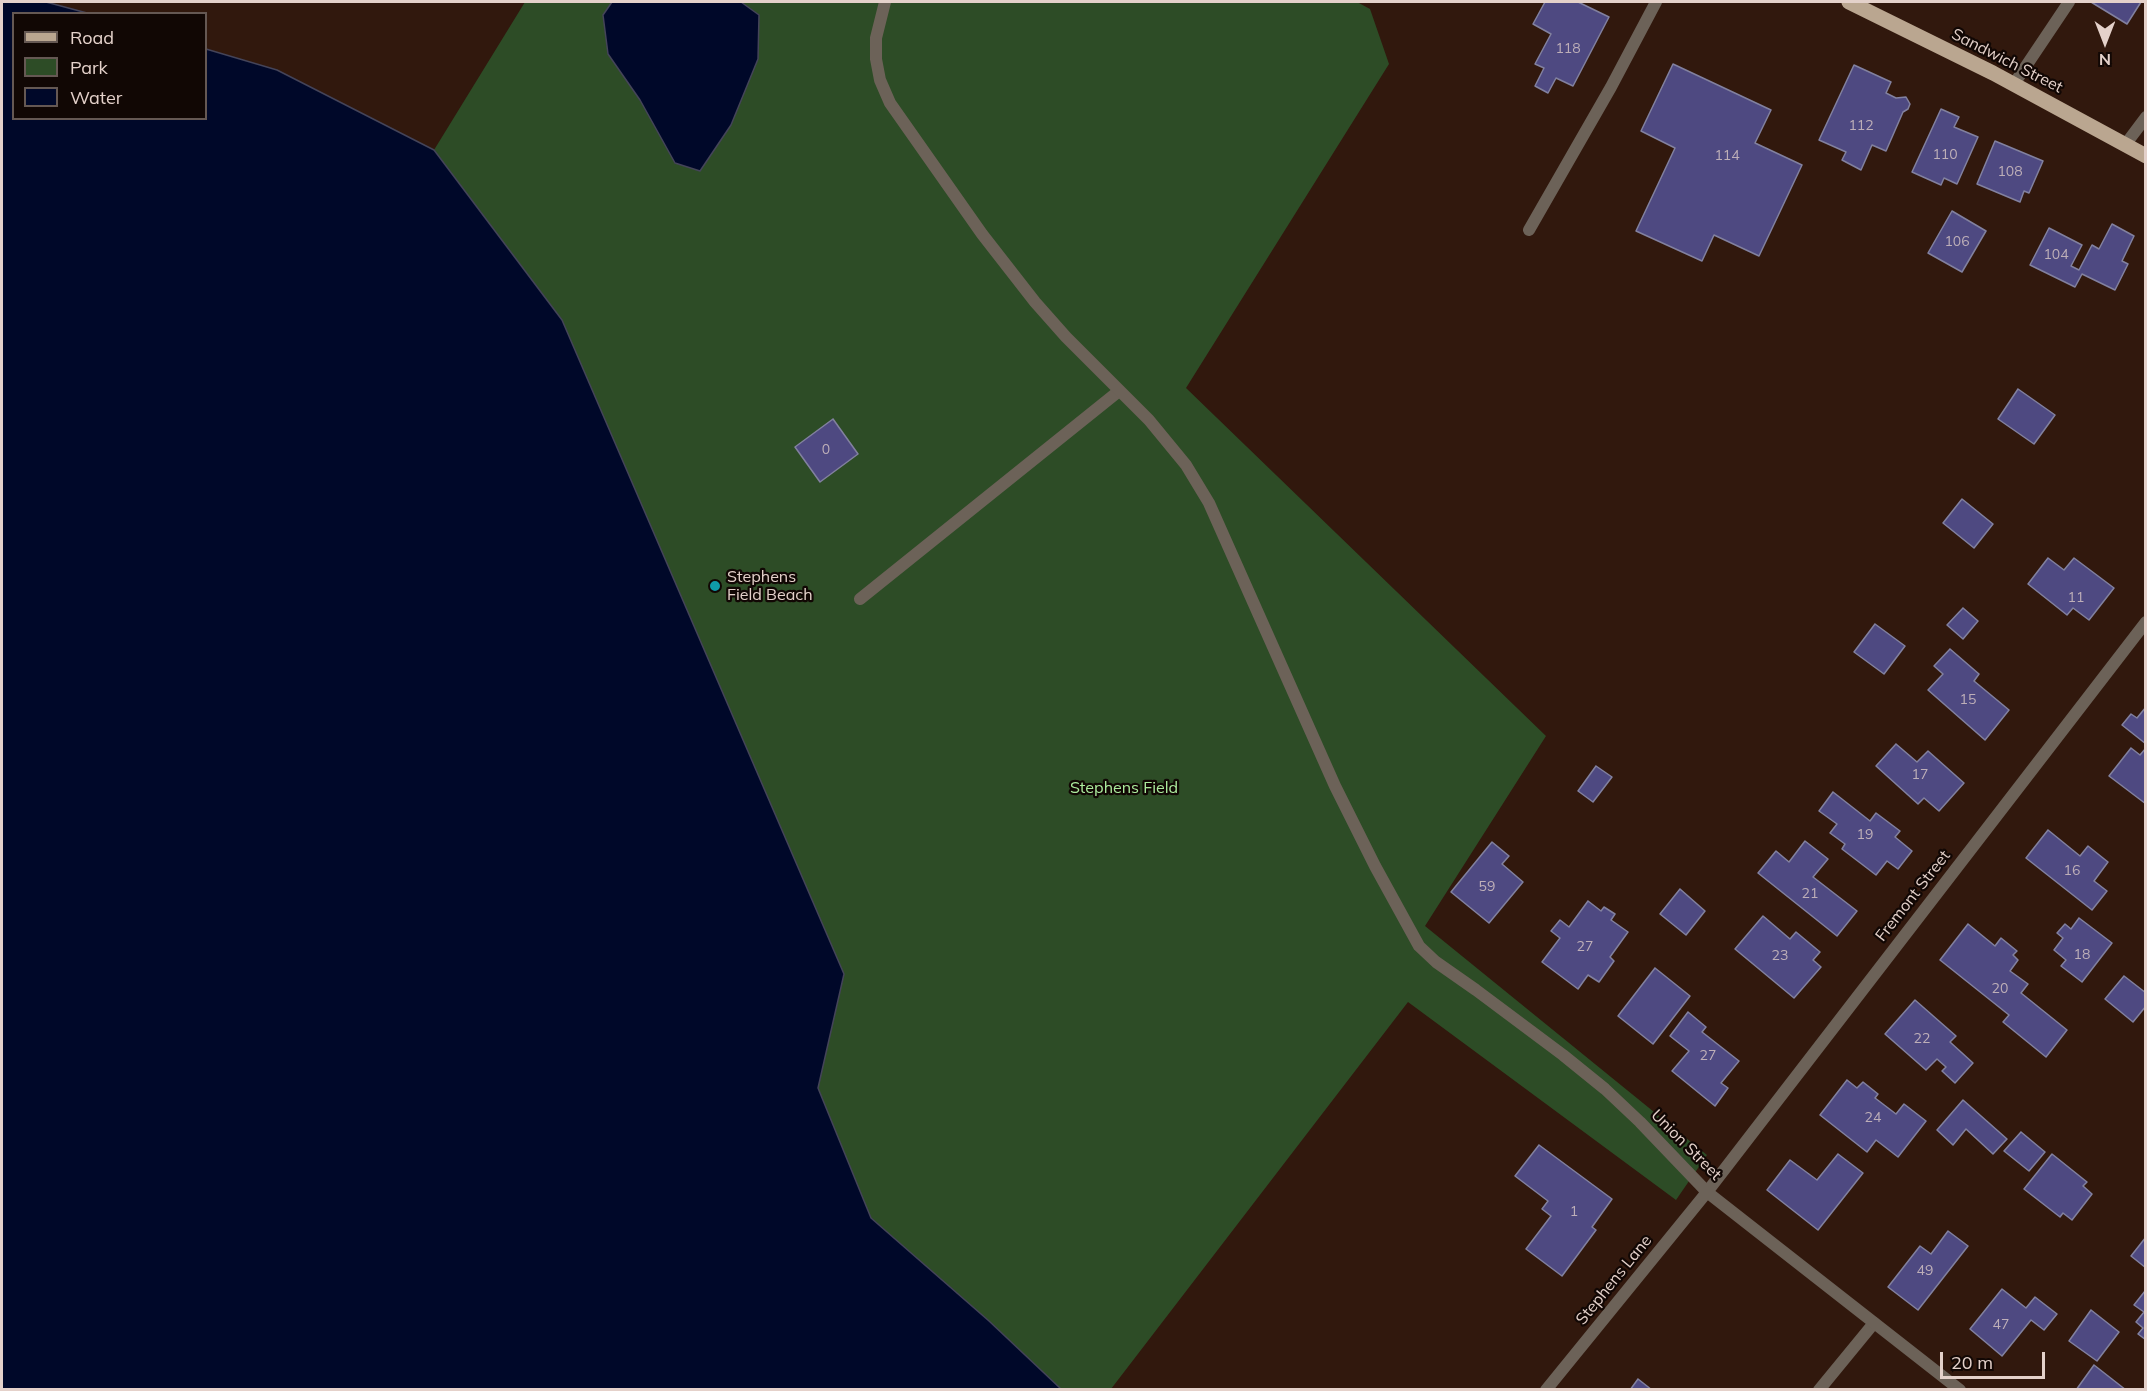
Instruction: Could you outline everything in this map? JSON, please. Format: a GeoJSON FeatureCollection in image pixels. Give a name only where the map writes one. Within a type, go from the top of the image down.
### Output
{"type":"FeatureCollection","features":[{"type":"Feature","properties":{"kind":"main road","name":"Sandwich Street"},"geometry":{"type":"LineString","coordinates":[[1849,2],[2014,84],[2145,156]]}},
{"type":"Feature","properties":{"kind":"street","name":"Union Street"},"geometry":{"type":"LineString","coordinates":[[885,2],[876,38],[876,59],[880,80],[890,103],[1007,267],[1066,337],[1149,420],[1186,465],[1209,503],[1335,786],[1419,946],[1436,962],[1485,996],[1605,1089],[1707,1191],[1960,1389]]}},
{"type":"Feature","properties":{"kind":"street"},"geometry":{"type":"LineString","coordinates":[[1529,230],[1611,87],[1656,2]]}},
{"type":"Feature","properties":{"kind":"street"},"geometry":{"type":"LineString","coordinates":[[2014,84],[2069,2]]}},
{"type":"Feature","properties":{"kind":"street"},"geometry":{"type":"LineString","coordinates":[[2125,145],[2145,117]]}},
{"type":"Feature","properties":{"kind":"street"},"geometry":{"type":"LineString","coordinates":[[860,599],[1119,391]]}},
{"type":"Feature","properties":{"kind":"street","name":"Fremont Street"},"geometry":{"type":"LineString","coordinates":[[1707,1191],[2145,622]]}},
{"type":"Feature","properties":{"kind":"street","name":"Stephens Lane"},"geometry":{"type":"LineString","coordinates":[[1546,1389],[1707,1191]]}},
{"type":"Feature","properties":{"kind":"street"},"geometry":{"type":"LineString","coordinates":[[1819,1389],[1874,1323]]}},
{"type":"Feature","properties":{"kind":"green space","name":"Stephens Field"},"geometry":{"type":"Polygon","coordinates":[[[525,2],[1357,2],[1370,9],[1389,64],[1186,388],[1546,736],[1425,926],[1707,1155],[1676,1200],[1408,1002],[1111,1389],[1061,1389],[989,1321],[871,1218],[818,1088],[844,974],[562,320],[434,150],[525,2]]]}},
{"type":"Feature","properties":{"kind":"water"},"geometry":{"type":"Polygon","coordinates":[[[2,2],[46,2],[83,12],[12,12],[12,120],[207,120],[207,49],[277,70],[434,150],[562,320],[844,974],[818,1088],[871,1218],[989,1321],[1061,1389],[2,1389],[2,2]]]}},
{"type":"Feature","properties":{"kind":"water"},"geometry":{"type":"Polygon","coordinates":[[[612,2],[741,2],[759,15],[758,59],[731,125],[700,171],[675,163],[640,100],[608,54],[603,15],[612,2]]]}},
{"type":"Feature","properties":{"kind":"building"},"geometry":{"type":"Polygon","coordinates":[[[1545,2],[1578,2],[1609,17],[1573,86],[1556,78],[1548,93],[1535,86],[1544,68],[1535,64],[1551,34],[1533,24],[1545,2]]]}},
{"type":"Feature","properties":{"kind":"building"},"geometry":{"type":"Polygon","coordinates":[[[2091,2],[2141,2],[2127,24],[2091,2]]]}},
{"type":"Feature","properties":{"kind":"building"},"geometry":{"type":"Polygon","coordinates":[[[1673,64],[1771,110],[1755,143],[1802,165],[1759,256],[1714,235],[1702,261],[1636,231],[1675,148],[1641,131],[1673,64]]]}},
{"type":"Feature","properties":{"kind":"building"},"geometry":{"type":"Polygon","coordinates":[[[1854,65],[1891,82],[1886,93],[1896,98],[1906,97],[1910,104],[1903,112],[1886,151],[1872,145],[1861,170],[1842,160],[1846,152],[1819,140],[1854,65]]]}},
{"type":"Feature","properties":{"kind":"building"},"geometry":{"type":"Polygon","coordinates":[[[1941,109],[1959,117],[1954,127],[1978,137],[1957,184],[1944,178],[1941,185],[1912,172],[1941,109]]]}},
{"type":"Feature","properties":{"kind":"building"},"geometry":{"type":"Polygon","coordinates":[[[1995,141],[2043,161],[2029,193],[2024,191],[2020,202],[1977,184],[1995,141]]]}},
{"type":"Feature","properties":{"kind":"building"},"geometry":{"type":"Polygon","coordinates":[[[1952,211],[1986,231],[1962,272],[1928,253],[1952,211]]]}},
{"type":"Feature","properties":{"kind":"building"},"geometry":{"type":"Polygon","coordinates":[[[2112,224],[2134,236],[2122,261],[2128,264],[2115,290],[2082,274],[2075,287],[2030,265],[2049,228],[2082,245],[2071,266],[2079,270],[2092,245],[2099,249],[2112,224]]]}},
{"type":"Feature","properties":{"kind":"building"},"geometry":{"type":"Polygon","coordinates":[[[2018,389],[2055,415],[2034,444],[1998,419],[2018,389]]]}},
{"type":"Feature","properties":{"kind":"building"},"geometry":{"type":"Polygon","coordinates":[[[833,419],[858,454],[820,482],[795,447],[833,419]]]}},
{"type":"Feature","properties":{"kind":"building"},"geometry":{"type":"Polygon","coordinates":[[[1962,499],[1993,524],[1974,548],[1943,523],[1962,499]]]}},
{"type":"Feature","properties":{"kind":"building"},"geometry":{"type":"Polygon","coordinates":[[[2048,558],[2064,570],[2074,558],[2114,588],[2089,620],[2073,608],[2067,615],[2028,584],[2048,558]]]}},
{"type":"Feature","properties":{"kind":"building"},"geometry":{"type":"Polygon","coordinates":[[[1963,608],[1978,621],[1963,639],[1947,625],[1963,608]]]}},
{"type":"Feature","properties":{"kind":"building"},"geometry":{"type":"Polygon","coordinates":[[[1875,624],[1905,646],[1884,674],[1854,652],[1875,624]]]}},
{"type":"Feature","properties":{"kind":"building"},"geometry":{"type":"Polygon","coordinates":[[[1950,649],[1979,674],[1974,681],[2009,710],[1985,740],[1928,690],[1943,674],[1934,666],[1950,649]]]}},
{"type":"Feature","properties":{"kind":"building"},"geometry":{"type":"Polygon","coordinates":[[[2146,707],[2146,744],[2122,725],[2131,714],[2137,718],[2146,707]]]}},
{"type":"Feature","properties":{"kind":"building"},"geometry":{"type":"Polygon","coordinates":[[[1896,744],[1917,762],[1928,751],[1964,783],[1939,811],[1924,798],[1918,804],[1876,766],[1896,744]]]}},
{"type":"Feature","properties":{"kind":"building"},"geometry":{"type":"Polygon","coordinates":[[[2131,748],[2140,755],[2146,748],[2146,804],[2109,776],[2131,748]]]}},
{"type":"Feature","properties":{"kind":"building"},"geometry":{"type":"Polygon","coordinates":[[[1596,766],[1612,777],[1593,802],[1578,791],[1596,766]]]}},
{"type":"Feature","properties":{"kind":"building"},"geometry":{"type":"Polygon","coordinates":[[[1833,792],[1870,821],[1876,813],[1900,831],[1895,837],[1912,851],[1898,869],[1887,861],[1876,875],[1842,849],[1845,844],[1830,833],[1837,824],[1819,811],[1833,792]]]}},
{"type":"Feature","properties":{"kind":"building"},"geometry":{"type":"Polygon","coordinates":[[[2048,830],[2080,856],[2088,846],[2108,862],[2094,881],[2107,891],[2092,910],[2026,858],[2048,830]]]}},
{"type":"Feature","properties":{"kind":"building"},"geometry":{"type":"Polygon","coordinates":[[[1805,841],[1828,859],[1813,877],[1857,911],[1837,936],[1758,873],[1776,851],[1789,862],[1805,841]]]}},
{"type":"Feature","properties":{"kind":"building"},"geometry":{"type":"Polygon","coordinates":[[[1492,842],[1509,856],[1502,864],[1523,882],[1489,923],[1451,892],[1492,842]]]}},
{"type":"Feature","properties":{"kind":"building"},"geometry":{"type":"Polygon","coordinates":[[[1680,889],[1705,911],[1686,935],[1660,914],[1680,889]]]}},
{"type":"Feature","properties":{"kind":"building"},"geometry":{"type":"Polygon","coordinates":[[[1588,901],[1601,911],[1604,907],[1615,914],[1611,920],[1628,932],[1610,957],[1614,961],[1599,982],[1588,975],[1578,989],[1542,962],[1560,938],[1551,931],[1560,920],[1569,927],[1588,901]]]}},
{"type":"Feature","properties":{"kind":"building"},"geometry":{"type":"Polygon","coordinates":[[[1763,916],[1790,939],[1796,932],[1820,952],[1813,960],[1821,967],[1794,998],[1735,949],[1763,916]]]}},
{"type":"Feature","properties":{"kind":"building"},"geometry":{"type":"Polygon","coordinates":[[[2079,918],[2112,943],[2082,982],[2061,966],[2066,960],[2054,950],[2063,938],[2057,933],[2065,924],[2071,929],[2079,918]]]}},
{"type":"Feature","properties":{"kind":"building"},"geometry":{"type":"Polygon","coordinates":[[[1968,924],[1995,946],[2001,938],[2017,951],[2013,955],[2018,960],[2010,971],[2028,984],[2021,993],[2067,1030],[2046,1057],[2003,1022],[2009,1015],[1940,960],[1968,924]]]}},
{"type":"Feature","properties":{"kind":"building"},"geometry":{"type":"Polygon","coordinates":[[[1655,968],[1690,996],[1653,1044],[1618,1016],[1655,968]]]}},
{"type":"Feature","properties":{"kind":"building"},"geometry":{"type":"Polygon","coordinates":[[[2124,976],[2146,993],[2146,1006],[2133,1022],[2105,999],[2124,976]]]}},
{"type":"Feature","properties":{"kind":"building"},"geometry":{"type":"Polygon","coordinates":[[[1915,1000],[1956,1036],[1950,1042],[1973,1063],[1955,1083],[1942,1071],[1946,1067],[1937,1059],[1926,1070],[1885,1034],[1915,1000]]]}},
{"type":"Feature","properties":{"kind":"building"},"geometry":{"type":"Polygon","coordinates":[[[1688,1012],[1706,1027],[1702,1032],[1739,1061],[1721,1083],[1728,1088],[1715,1106],[1672,1071],[1689,1051],[1670,1036],[1688,1012]]]}},
{"type":"Feature","properties":{"kind":"building"},"geometry":{"type":"Polygon","coordinates":[[[1847,1080],[1857,1088],[1863,1082],[1878,1094],[1875,1098],[1896,1114],[1904,1104],[1926,1121],[1898,1157],[1876,1140],[1867,1152],[1820,1115],[1847,1080]]]}},
{"type":"Feature","properties":{"kind":"building"},"geometry":{"type":"Polygon","coordinates":[[[1963,1100],[2007,1139],[1993,1154],[1966,1129],[1953,1145],[1937,1130],[1963,1100]]]}},
{"type":"Feature","properties":{"kind":"building"},"geometry":{"type":"Polygon","coordinates":[[[2021,1132],[2045,1152],[2029,1171],[2004,1151],[2021,1132]]]}},
{"type":"Feature","properties":{"kind":"building"},"geometry":{"type":"Polygon","coordinates":[[[1539,1145],[1612,1199],[1592,1227],[1596,1230],[1562,1276],[1526,1249],[1551,1216],[1542,1209],[1548,1201],[1515,1176],[1539,1145]]]}},
{"type":"Feature","properties":{"kind":"building"},"geometry":{"type":"Polygon","coordinates":[[[1838,1154],[1863,1173],[1818,1230],[1767,1190],[1790,1160],[1817,1180],[1838,1154]]]}},
{"type":"Feature","properties":{"kind":"building"},"geometry":{"type":"Polygon","coordinates":[[[2052,1154],[2087,1182],[2083,1186],[2092,1194],[2072,1220],[2063,1213],[2060,1217],[2024,1189],[2052,1154]]]}},
{"type":"Feature","properties":{"kind":"building"},"geometry":{"type":"Polygon","coordinates":[[[1948,1231],[1968,1246],[1918,1310],[1888,1287],[1920,1246],[1931,1254],[1948,1231]]]}},
{"type":"Feature","properties":{"kind":"building"},"geometry":{"type":"Polygon","coordinates":[[[2146,1237],[2146,1268],[2131,1256],[2146,1237]]]}},
{"type":"Feature","properties":{"kind":"building"},"geometry":{"type":"Polygon","coordinates":[[[2002,1289],[2026,1308],[2035,1297],[2057,1314],[2044,1330],[2031,1320],[2002,1356],[1970,1329],[2002,1289]]]}},
{"type":"Feature","properties":{"kind":"building"},"geometry":{"type":"Polygon","coordinates":[[[2145,1291],[2146,1340],[2138,1334],[2143,1328],[2136,1322],[2144,1312],[2134,1305],[2145,1291]]]}},
{"type":"Feature","properties":{"kind":"building"},"geometry":{"type":"Polygon","coordinates":[[[2091,1310],[2119,1332],[2097,1361],[2069,1341],[2091,1310]]]}},
{"type":"Feature","properties":{"kind":"building"},"geometry":{"type":"Polygon","coordinates":[[[2094,1365],[2126,1390],[2076,1390],[2094,1365]]]}},
{"type":"Feature","properties":{"kind":"building"},"geometry":{"type":"Polygon","coordinates":[[[1638,1379],[1652,1390],[1630,1390],[1638,1379]]]}},
{"type":"Feature","properties":{"kind":"place","name":"Stephens Field Beach"},"geometry":{"type":"Point","coordinates":[715,586]}}]}
